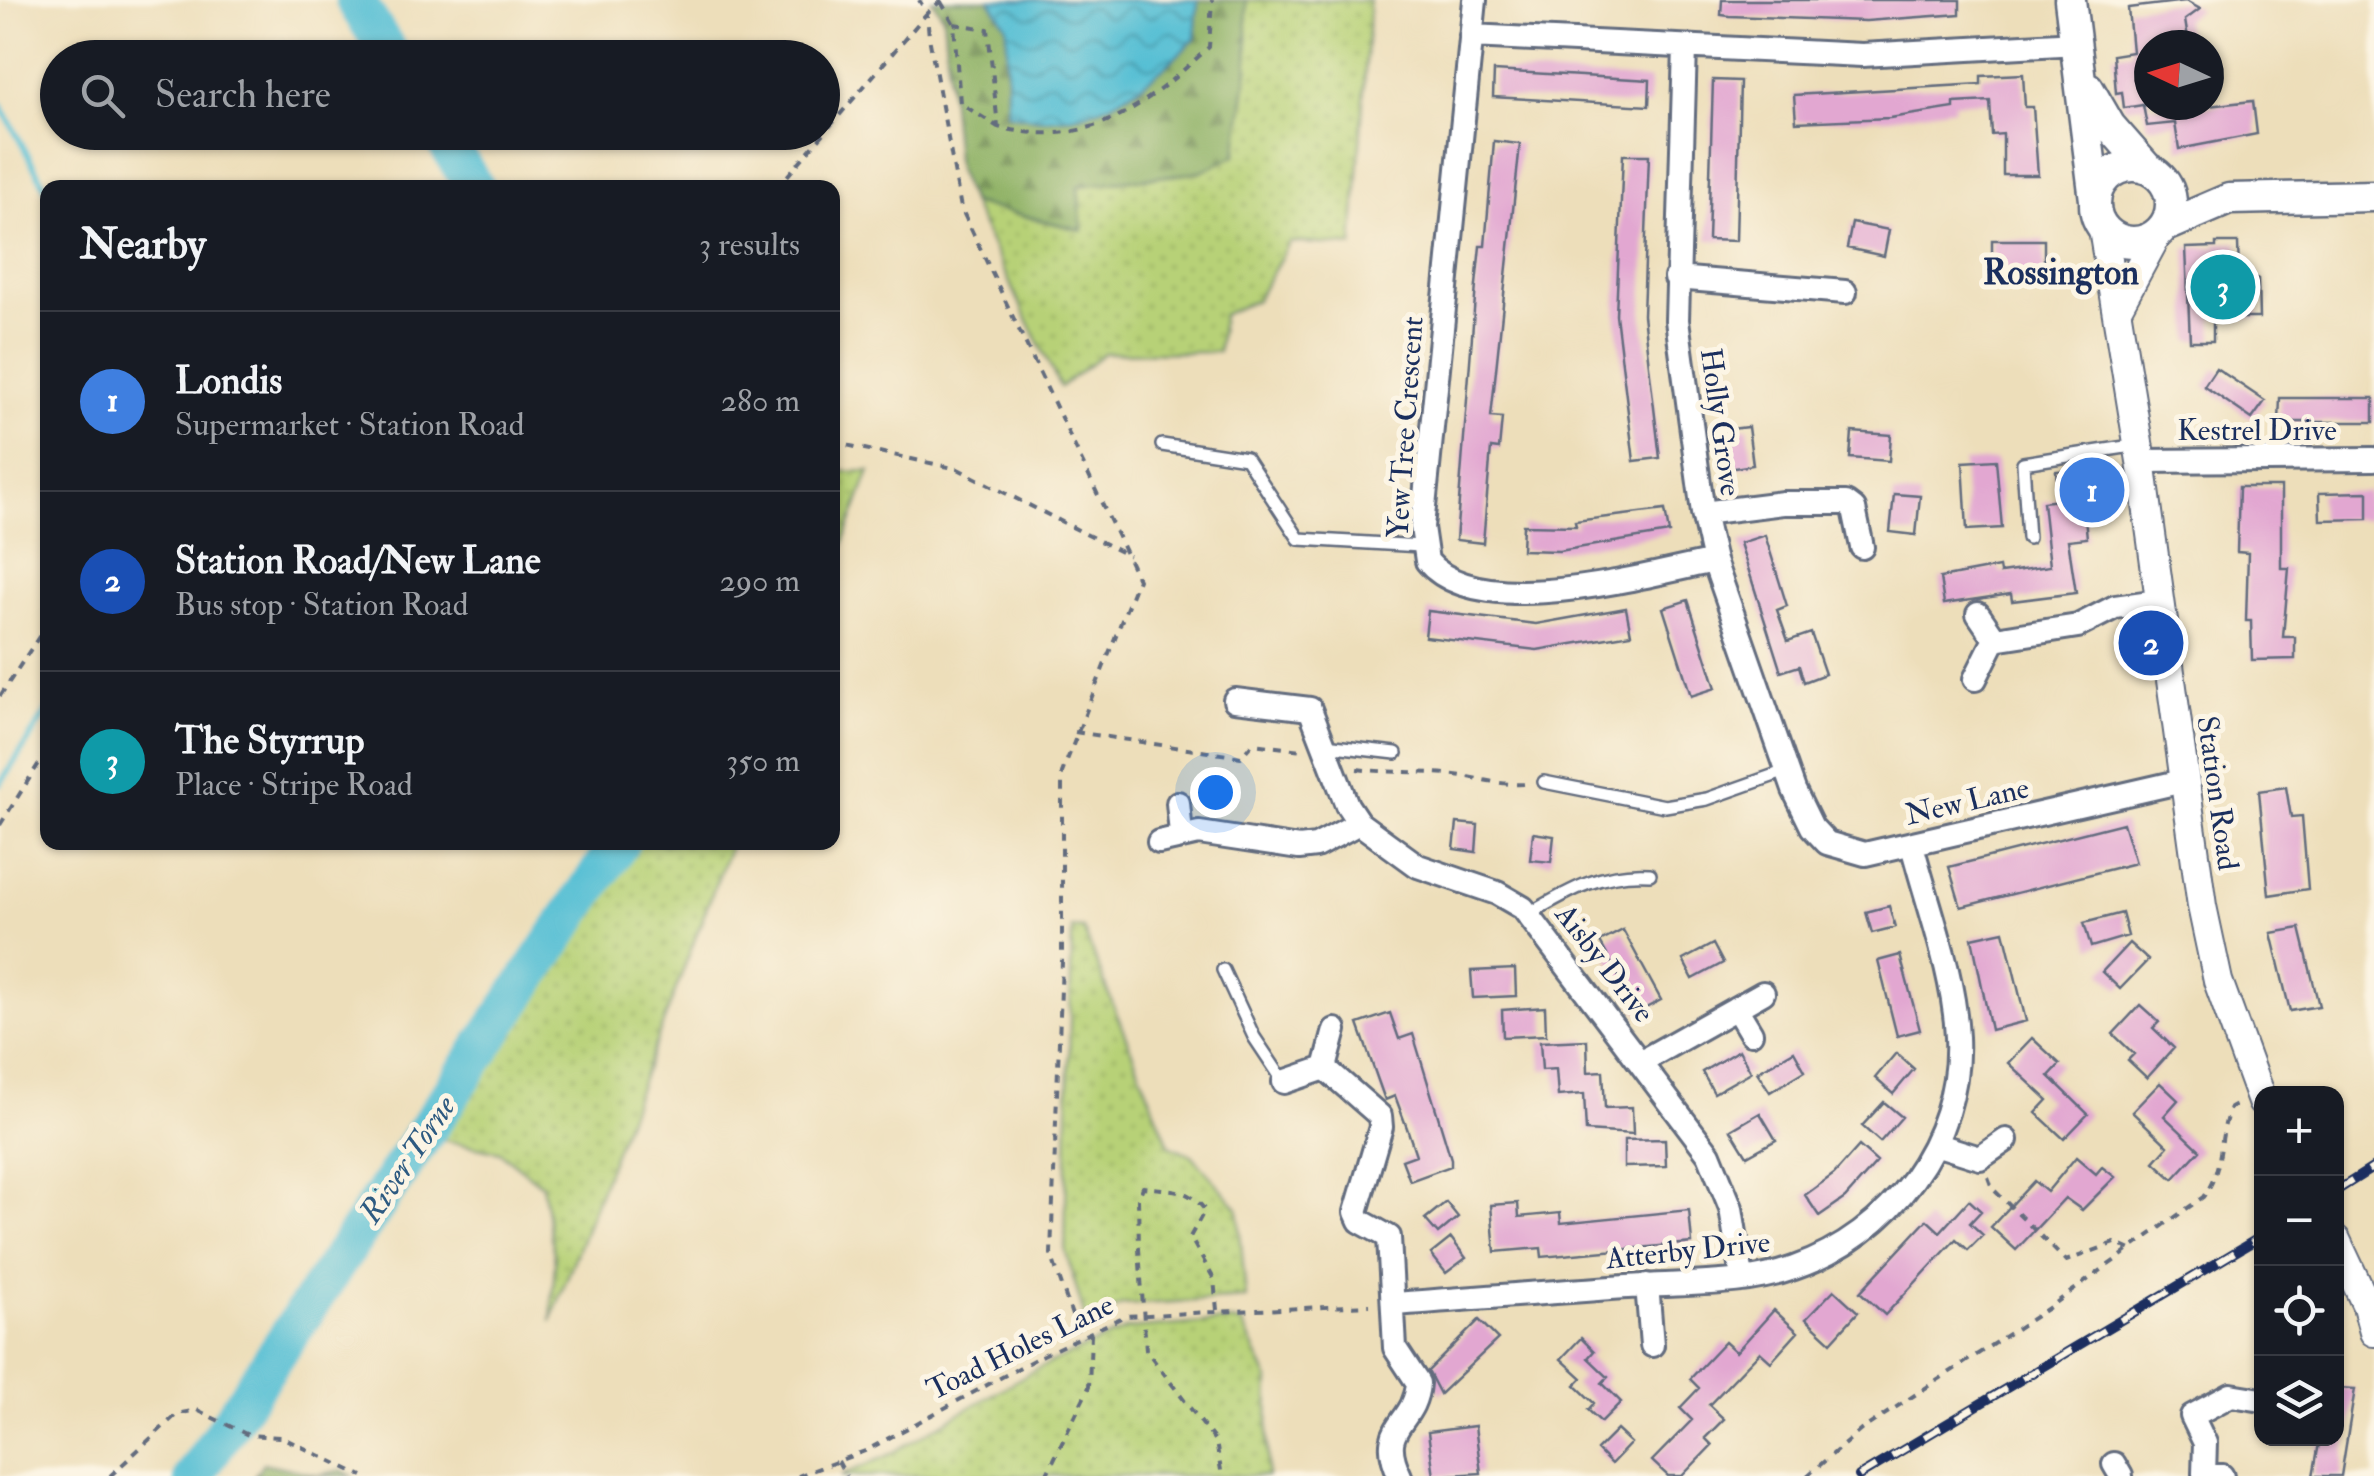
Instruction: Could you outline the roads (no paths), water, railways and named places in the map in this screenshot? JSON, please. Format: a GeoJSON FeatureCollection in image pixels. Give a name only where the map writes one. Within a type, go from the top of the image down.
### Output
{"type":"FeatureCollection","features":[{"type":"Feature","properties":{"kind":"main road"},"geometry":{"type":"LineString","coordinates":[[2070,0],[2099,217],[2128,242],[2229,199]]}},
{"type":"Feature","properties":{"kind":"main road"},"geometry":{"type":"LineString","coordinates":[[2081,76],[2110,126],[2171,195],[2162,229]]}},
{"type":"Feature","properties":{"kind":"main road"},"geometry":{"type":"LineString","coordinates":[[2099,217],[2096,192],[2111,172],[2122,166],[2152,170],[2229,199],[2374,196]]}},
{"type":"Feature","properties":{"kind":"street","name":"Yew Tree Crescent"},"geometry":{"type":"LineString","coordinates":[[1474,0],[1422,546],[1438,574],[1475,588],[1564,589],[1714,561]]}},
{"type":"Feature","properties":{"kind":"street"},"geometry":{"type":"LineString","coordinates":[[1470,36],[1862,56],[2077,42]]}},
{"type":"Feature","properties":{"kind":"street","name":"Holly Grove"},"geometry":{"type":"LineString","coordinates":[[1685,48],[1677,320],[1702,513],[1714,561],[1790,781]]}},
{"type":"Feature","properties":{"kind":"street","name":"Station Road"},"geometry":{"type":"LineString","coordinates":[[2099,217],[2118,307],[2183,780],[2218,981],[2255,1086]]}},
{"type":"Feature","properties":{"kind":"street"},"geometry":{"type":"LineString","coordinates":[[2118,307],[2162,229]]}},
{"type":"Feature","properties":{"kind":"street"},"geometry":{"type":"LineString","coordinates":[[1676,278],[1845,292]]}},
{"type":"Feature","properties":{"kind":"street","name":"Kestrel Drive"},"geometry":{"type":"LineString","coordinates":[[2140,453],[2374,460]]}},
{"type":"Feature","properties":{"kind":"street"},"geometry":{"type":"LineString","coordinates":[[1702,513],[1783,503],[1846,503],[1854,508],[1862,547]]}},
{"type":"Feature","properties":{"kind":"street"},"geometry":{"type":"LineString","coordinates":[[1995,639],[2078,626],[2115,607],[2158,601]]}},
{"type":"Feature","properties":{"kind":"street"},"geometry":{"type":"LineString","coordinates":[[1978,614],[1995,639]]}},
{"type":"Feature","properties":{"kind":"street"},"geometry":{"type":"LineString","coordinates":[[1975,679],[1995,639]]}},
{"type":"Feature","properties":{"kind":"street"},"geometry":{"type":"LineString","coordinates":[[1178,803],[1170,838],[1299,848],[1316,846],[1359,824],[1310,709],[1235,700]]}},
{"type":"Feature","properties":{"kind":"street","name":"New Lane"},"geometry":{"type":"LineString","coordinates":[[1790,781],[1812,827],[1827,843],[1865,854],[2183,780]]}},
{"type":"Feature","properties":{"kind":"street","name":"Aisby Drive"},"geometry":{"type":"LineString","coordinates":[[1359,824],[1418,866],[1498,893],[1529,914],[1642,1061],[1723,1179],[1742,1278]]}},
{"type":"Feature","properties":{"kind":"street","name":"Atterby Drive"},"geometry":{"type":"LineString","coordinates":[[1395,1304],[1742,1278],[1790,1270],[1858,1238],[1908,1187],[1935,1144],[1944,1123],[1957,1039],[1954,1009],[1912,845]]}},
{"type":"Feature","properties":{"kind":"street"},"geometry":{"type":"LineString","coordinates":[[1642,1061],[1763,993]]}},
{"type":"Feature","properties":{"kind":"street"},"geometry":{"type":"LineString","coordinates":[[1736,1008],[1751,1032]]}},
{"type":"Feature","properties":{"kind":"street"},"geometry":{"type":"LineString","coordinates":[[1324,1068],[1335,1030]]}},
{"type":"Feature","properties":{"kind":"street"},"geometry":{"type":"LineString","coordinates":[[1284,1082],[1324,1068]]}},
{"type":"Feature","properties":{"kind":"street"},"geometry":{"type":"LineString","coordinates":[[1324,1068],[1380,1116],[1356,1217],[1389,1238],[1394,1348],[1418,1383],[1413,1406],[1392,1431],[1390,1445],[1400,1476]]}},
{"type":"Feature","properties":{"kind":"street"},"geometry":{"type":"LineString","coordinates":[[1935,1144],[1980,1158],[2006,1140]]}},
{"type":"Feature","properties":{"kind":"street"},"geometry":{"type":"LineString","coordinates":[[2344,1256],[2372,1314]]}},
{"type":"Feature","properties":{"kind":"street"},"geometry":{"type":"LineString","coordinates":[[1647,1286],[1652,1345]]}},
{"type":"Feature","properties":{"kind":"street"},"geometry":{"type":"LineString","coordinates":[[2209,1475],[2205,1443],[2192,1416],[2231,1394],[2254,1398]]}},
{"type":"Feature","properties":{"kind":"lane"},"geometry":{"type":"LineString","coordinates":[[1162,444],[1246,458],[1299,539],[1422,546]]}},
{"type":"Feature","properties":{"kind":"lane"},"geometry":{"type":"LineString","coordinates":[[2028,538],[2024,464],[2140,453]]}},
{"type":"Feature","properties":{"kind":"lane"},"geometry":{"type":"LineString","coordinates":[[1329,755],[1396,753]]}},
{"type":"Feature","properties":{"kind":"lane"},"geometry":{"type":"LineString","coordinates":[[1544,782],[1664,806],[1790,781]]}},
{"type":"Feature","properties":{"kind":"lane"},"geometry":{"type":"LineString","coordinates":[[1529,914],[1596,878],[1650,874]]}},
{"type":"Feature","properties":{"kind":"lane"},"geometry":{"type":"LineString","coordinates":[[1223,970],[1254,1037],[1284,1082]]}},
{"type":"Feature","properties":{"kind":"water"},"geometry":{"type":"Polygon","coordinates":[[[990,0],[1198,0],[1195,39],[1154,76],[1110,104],[1062,118],[1007,113],[1007,26],[990,0]]]}},
{"type":"Feature","properties":{"kind":"waterway","name":"River Torne"},"geometry":{"type":"LineString","coordinates":[[355,0],[381,40]]}},
{"type":"Feature","properties":{"kind":"waterway"},"geometry":{"type":"LineString","coordinates":[[0,104],[41,180]]}},
{"type":"Feature","properties":{"kind":"waterway","name":"River Torne"},"geometry":{"type":"LineString","coordinates":[[451,150],[470,180]]}},
{"type":"Feature","properties":{"kind":"waterway"},"geometry":{"type":"LineString","coordinates":[[0,784],[40,722]]}},
{"type":"Feature","properties":{"kind":"waterway","name":"River Torne"},"geometry":{"type":"LineString","coordinates":[[194,1476],[615,850]]}},
{"type":"Feature","properties":{"kind":"railway"},"geometry":{"type":"LineString","coordinates":[[2344,1186],[2374,1167]]}},
{"type":"Feature","properties":{"kind":"railway"},"geometry":{"type":"LineString","coordinates":[[1859,1476],[2254,1241]]}},
{"type":"Feature","properties":{"kind":"place","name":"The Styrrup"},"geometry":{"type":"Point","coordinates":[2223,287]}},
{"type":"Feature","properties":{"kind":"place","name":"Londis"},"geometry":{"type":"Point","coordinates":[2092,490]}},
{"type":"Feature","properties":{"kind":"place","name":"Station Road/New Lane"},"geometry":{"type":"Point","coordinates":[2151,643]}},
{"type":"Feature","properties":{"kind":"district","name":"Rossington"},"geometry":{"type":"Point","coordinates":[2061,272]}}]}
